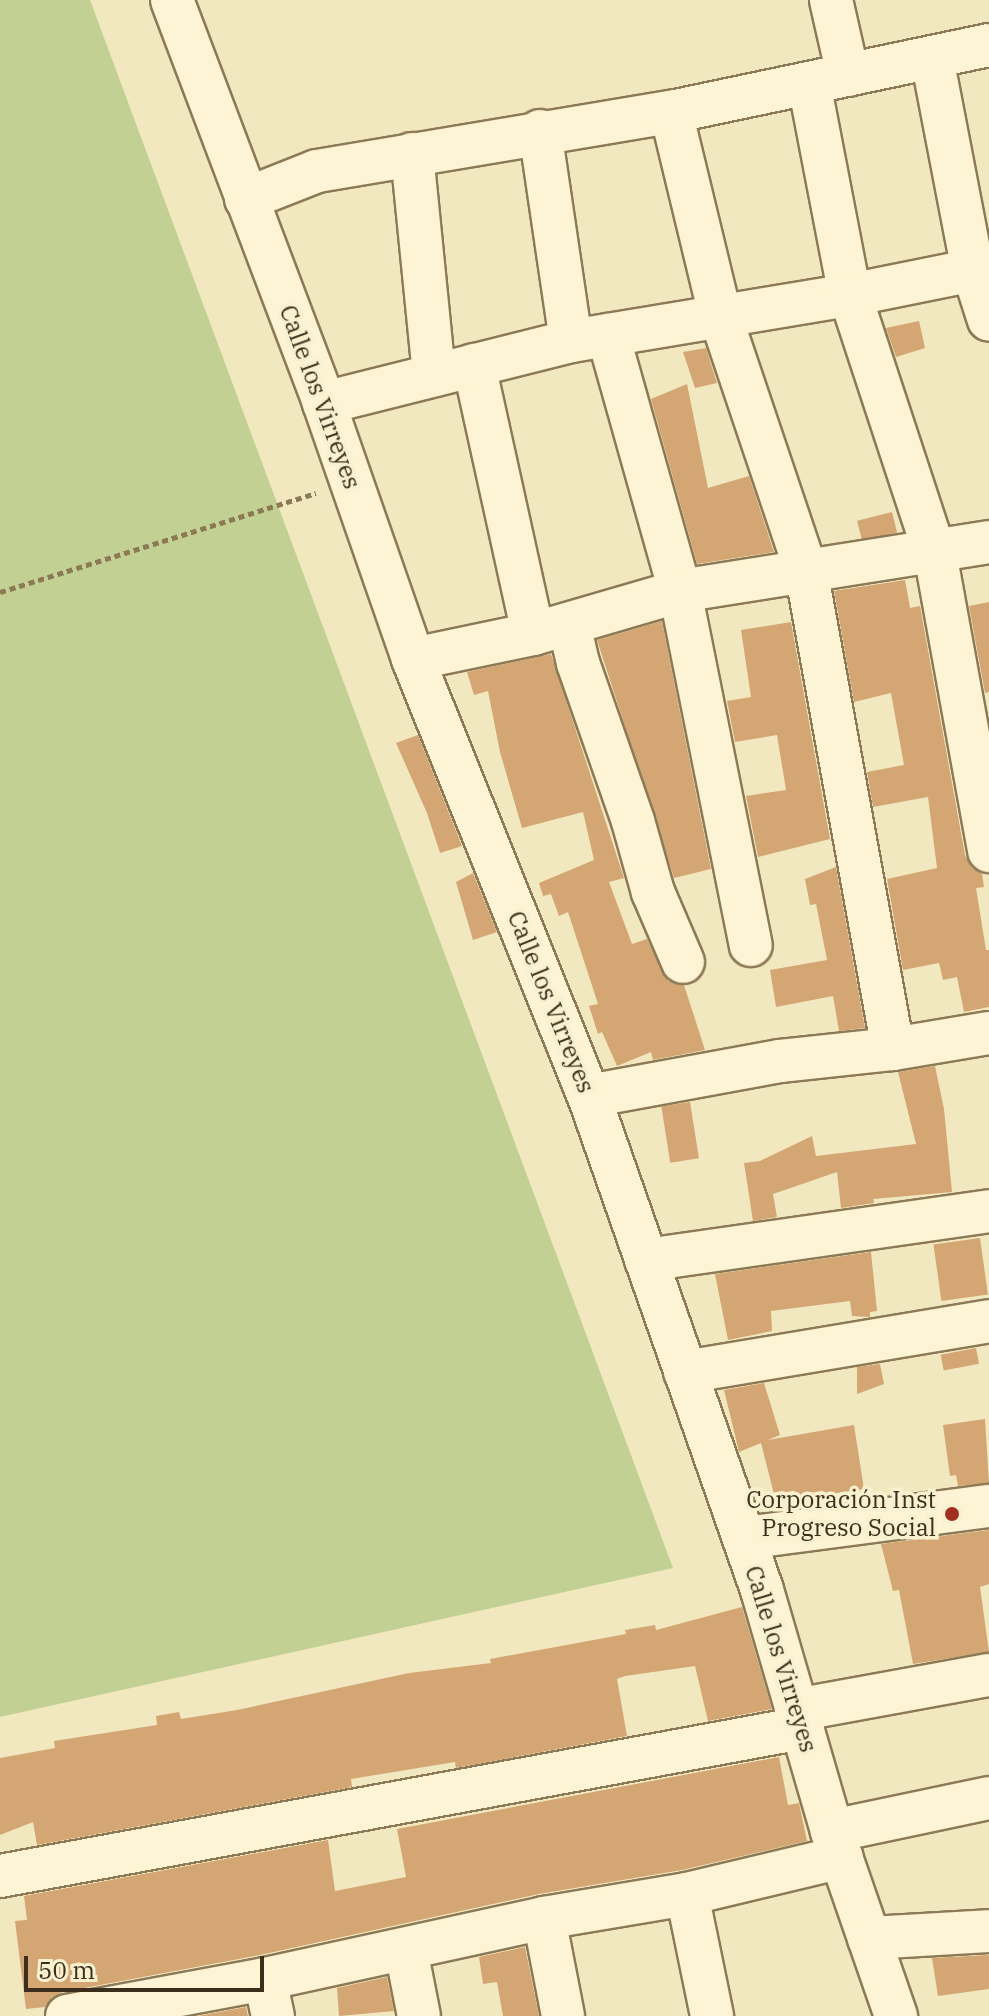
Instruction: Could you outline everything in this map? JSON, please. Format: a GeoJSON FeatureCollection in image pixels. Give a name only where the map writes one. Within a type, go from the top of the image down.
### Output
{"type":"FeatureCollection","features":[{"type":"Feature","properties":{"kind":"street","name":"Calle los Virreyes"},"geometry":{"type":"LineString","coordinates":[[172,0],[324,403],[413,659],[589,1096],[745,1538],[837,1844],[896,2016]]}},
{"type":"Feature","properties":{"kind":"street"},"geometry":{"type":"LineString","coordinates":[[831,0],[828,79],[850,295],[935,553],[989,851]]}},
{"type":"Feature","properties":{"kind":"street"},"geometry":{"type":"LineString","coordinates":[[246,199],[317,171],[540,131],[671,112],[989,45]]}},
{"type":"Feature","properties":{"kind":"street"},"geometry":{"type":"LineString","coordinates":[[932,58],[981,268],[989,320]]}},
{"type":"Feature","properties":{"kind":"street"},"geometry":{"type":"LineString","coordinates":[[671,112],[721,318],[806,570],[893,1049]]}},
{"type":"Feature","properties":{"kind":"street"},"geometry":{"type":"LineString","coordinates":[[540,131],[590,338],[680,591],[751,945]]}},
{"type":"Feature","properties":{"kind":"street"},"geometry":{"type":"LineString","coordinates":[[412,154],[434,375]]}},
{"type":"Feature","properties":{"kind":"street"},"geometry":{"type":"LineString","coordinates":[[324,403],[590,338],[850,295],[981,268]]}},
{"type":"Feature","properties":{"kind":"street"},"geometry":{"type":"LineString","coordinates":[[474,365],[551,629],[578,663],[633,821],[653,892],[683,962]]}},
{"type":"Feature","properties":{"kind":"street"},"geometry":{"type":"LineString","coordinates":[[413,659],[551,629],[680,591],[935,553],[989,542]]}},
{"type":"Feature","properties":{"kind":"street"},"geometry":{"type":"LineString","coordinates":[[589,1096],[780,1061],[893,1049],[989,1033]]}},
{"type":"Feature","properties":{"kind":"street"},"geometry":{"type":"LineString","coordinates":[[646,1260],[989,1211]]}},
{"type":"Feature","properties":{"kind":"street"},"geometry":{"type":"LineString","coordinates":[[685,1372],[989,1321]]}},
{"type":"Feature","properties":{"kind":"street"},"geometry":{"type":"LineString","coordinates":[[745,1538],[989,1506]]}},
{"type":"Feature","properties":{"kind":"street"},"geometry":{"type":"LineString","coordinates":[[0,1876],[799,1719],[989,1675]]}},
{"type":"Feature","properties":{"kind":"street"},"geometry":{"type":"LineString","coordinates":[[67,2016],[269,1998],[406,1950],[544,1918],[687,1894],[989,1798]]}},
{"type":"Feature","properties":{"kind":"street"},"geometry":{"type":"LineString","coordinates":[[687,1894],[712,2016]]}},
{"type":"Feature","properties":{"kind":"street"},"geometry":{"type":"LineString","coordinates":[[544,1918],[563,2016]]}},
{"type":"Feature","properties":{"kind":"street"},"geometry":{"type":"LineString","coordinates":[[869,1938],[989,1931]]}},
{"type":"Feature","properties":{"kind":"street"},"geometry":{"type":"LineString","coordinates":[[406,1950],[419,2016]]}},
{"type":"Feature","properties":{"kind":"path"},"geometry":{"type":"LineString","coordinates":[[0,592],[351,483]]}},
{"type":"Feature","properties":{"kind":"green space"},"geometry":{"type":"Polygon","coordinates":[[[0,0],[90,0],[673,1568],[0,1717],[0,0]]]}},
{"type":"Feature","properties":{"kind":"building"},"geometry":{"type":"Polygon","coordinates":[[[919,321],[925,348],[896,357],[886,328],[919,321]]]}},
{"type":"Feature","properties":{"kind":"building"},"geometry":{"type":"Polygon","coordinates":[[[706,348],[717,383],[695,388],[683,352],[706,348]]]}},
{"type":"Feature","properties":{"kind":"building"},"geometry":{"type":"Polygon","coordinates":[[[687,384],[708,488],[749,476],[774,552],[697,564],[651,399],[687,384]]]}},
{"type":"Feature","properties":{"kind":"building"},"geometry":{"type":"Polygon","coordinates":[[[892,512],[897,532],[862,541],[857,521],[892,512]]]}},
{"type":"Feature","properties":{"kind":"building"},"geometry":{"type":"Polygon","coordinates":[[[905,580],[910,608],[920,606],[965,855],[971,867],[982,874],[984,887],[976,888],[986,950],[989,950],[989,1007],[964,1012],[957,977],[943,980],[939,963],[903,970],[887,879],[937,868],[928,797],[873,807],[867,772],[904,765],[891,693],[854,702],[834,591],[905,580]]]}},
{"type":"Feature","properties":{"kind":"building"},"geometry":{"type":"Polygon","coordinates":[[[989,602],[989,692],[985,693],[969,606],[989,602]]]}},
{"type":"Feature","properties":{"kind":"building"},"geometry":{"type":"Polygon","coordinates":[[[662,621],[711,869],[674,878],[597,640],[662,621]]]}},
{"type":"Feature","properties":{"kind":"building"},"geometry":{"type":"Polygon","coordinates":[[[791,622],[830,839],[758,857],[746,796],[786,790],[777,735],[735,742],[727,701],[751,697],[741,630],[791,622]]]}},
{"type":"Feature","properties":{"kind":"building"},"geometry":{"type":"Polygon","coordinates":[[[551,654],[624,878],[609,882],[632,944],[647,939],[668,981],[684,985],[705,1050],[653,1060],[651,1052],[617,1066],[602,1032],[598,1034],[589,1006],[598,1004],[568,912],[559,916],[551,894],[543,896],[539,883],[594,860],[583,812],[522,828],[500,752],[488,691],[474,695],[467,672],[551,654]]]}},
{"type":"Feature","properties":{"kind":"building"},"geometry":{"type":"Polygon","coordinates":[[[418,735],[462,846],[440,853],[427,813],[396,743],[418,735]]]}},
{"type":"Feature","properties":{"kind":"building"},"geometry":{"type":"Polygon","coordinates":[[[836,867],[865,1028],[839,1031],[833,996],[776,1007],[770,970],[827,960],[816,904],[810,905],[805,879],[836,867]]]}},
{"type":"Feature","properties":{"kind":"building"},"geometry":{"type":"Polygon","coordinates":[[[473,873],[497,932],[473,940],[456,882],[473,873]]]}},
{"type":"Feature","properties":{"kind":"building"},"geometry":{"type":"Polygon","coordinates":[[[935,1066],[944,1109],[952,1192],[873,1199],[874,1203],[841,1208],[837,1172],[773,1194],[777,1217],[753,1221],[744,1163],[760,1161],[812,1136],[816,1156],[916,1144],[898,1072],[935,1066]]]}},
{"type":"Feature","properties":{"kind":"building"},"geometry":{"type":"Polygon","coordinates":[[[690,1102],[699,1158],[670,1163],[661,1107],[690,1102]]]}},
{"type":"Feature","properties":{"kind":"building"},"geometry":{"type":"Polygon","coordinates":[[[980,1238],[988,1294],[941,1301],[933,1245],[980,1238]]]}},
{"type":"Feature","properties":{"kind":"building"},"geometry":{"type":"Polygon","coordinates":[[[871,1252],[877,1311],[870,1312],[870,1317],[852,1316],[850,1301],[771,1311],[772,1331],[728,1340],[715,1274],[871,1252]]]}},
{"type":"Feature","properties":{"kind":"building"},"geometry":{"type":"Polygon","coordinates":[[[976,1348],[979,1364],[944,1371],[941,1355],[976,1348]]]}},
{"type":"Feature","properties":{"kind":"building"},"geometry":{"type":"Polygon","coordinates":[[[880,1364],[884,1384],[857,1394],[857,1367],[880,1364]]]}},
{"type":"Feature","properties":{"kind":"building"},"geometry":{"type":"Polygon","coordinates":[[[764,1383],[780,1435],[768,1440],[854,1425],[864,1489],[776,1502],[761,1443],[739,1452],[724,1390],[764,1383]]]}},
{"type":"Feature","properties":{"kind":"building"},"geometry":{"type":"Polygon","coordinates":[[[985,1419],[989,1483],[958,1486],[956,1475],[950,1476],[943,1425],[985,1419]]]}},
{"type":"Feature","properties":{"kind":"building"},"geometry":{"type":"Polygon","coordinates":[[[989,1530],[989,1584],[980,1587],[989,1652],[913,1664],[899,1590],[893,1591],[881,1544],[989,1530]]]}},
{"type":"Feature","properties":{"kind":"building"},"geometry":{"type":"Polygon","coordinates":[[[742,1607],[772,1709],[708,1721],[695,1666],[625,1676],[617,1679],[627,1736],[456,1768],[455,1762],[351,1779],[352,1787],[37,1845],[33,1822],[0,1835],[0,1758],[55,1748],[54,1741],[157,1725],[156,1716],[179,1712],[181,1719],[409,1673],[491,1663],[490,1659],[626,1634],[625,1630],[655,1625],[656,1630],[742,1607]]]}},
{"type":"Feature","properties":{"kind":"building"},"geometry":{"type":"Polygon","coordinates":[[[779,1757],[788,1805],[799,1803],[807,1841],[682,1870],[539,1894],[260,1955],[63,1992],[52,1997],[45,2007],[26,2009],[15,1921],[27,1920],[24,1896],[328,1840],[335,1891],[406,1877],[397,1829],[779,1757]]]}},
{"type":"Feature","properties":{"kind":"building"},"geometry":{"type":"Polygon","coordinates":[[[525,1947],[539,2016],[503,2016],[497,1982],[483,1984],[479,1957],[525,1947]]]}},
{"type":"Feature","properties":{"kind":"building"},"geometry":{"type":"Polygon","coordinates":[[[989,1955],[989,1989],[938,1996],[932,1958],[989,1955]]]}},
{"type":"Feature","properties":{"kind":"building"},"geometry":{"type":"Polygon","coordinates":[[[387,1977],[394,2011],[339,2016],[337,1988],[387,1977]]]}},
{"type":"Feature","properties":{"kind":"building"},"geometry":{"type":"Polygon","coordinates":[[[246,2007],[248,2016],[198,2016],[246,2007]]]}},
{"type":"Feature","properties":{"kind":"place","name":"Corporación Inst Progreso Social"},"geometry":{"type":"Point","coordinates":[952,1514]}}]}
